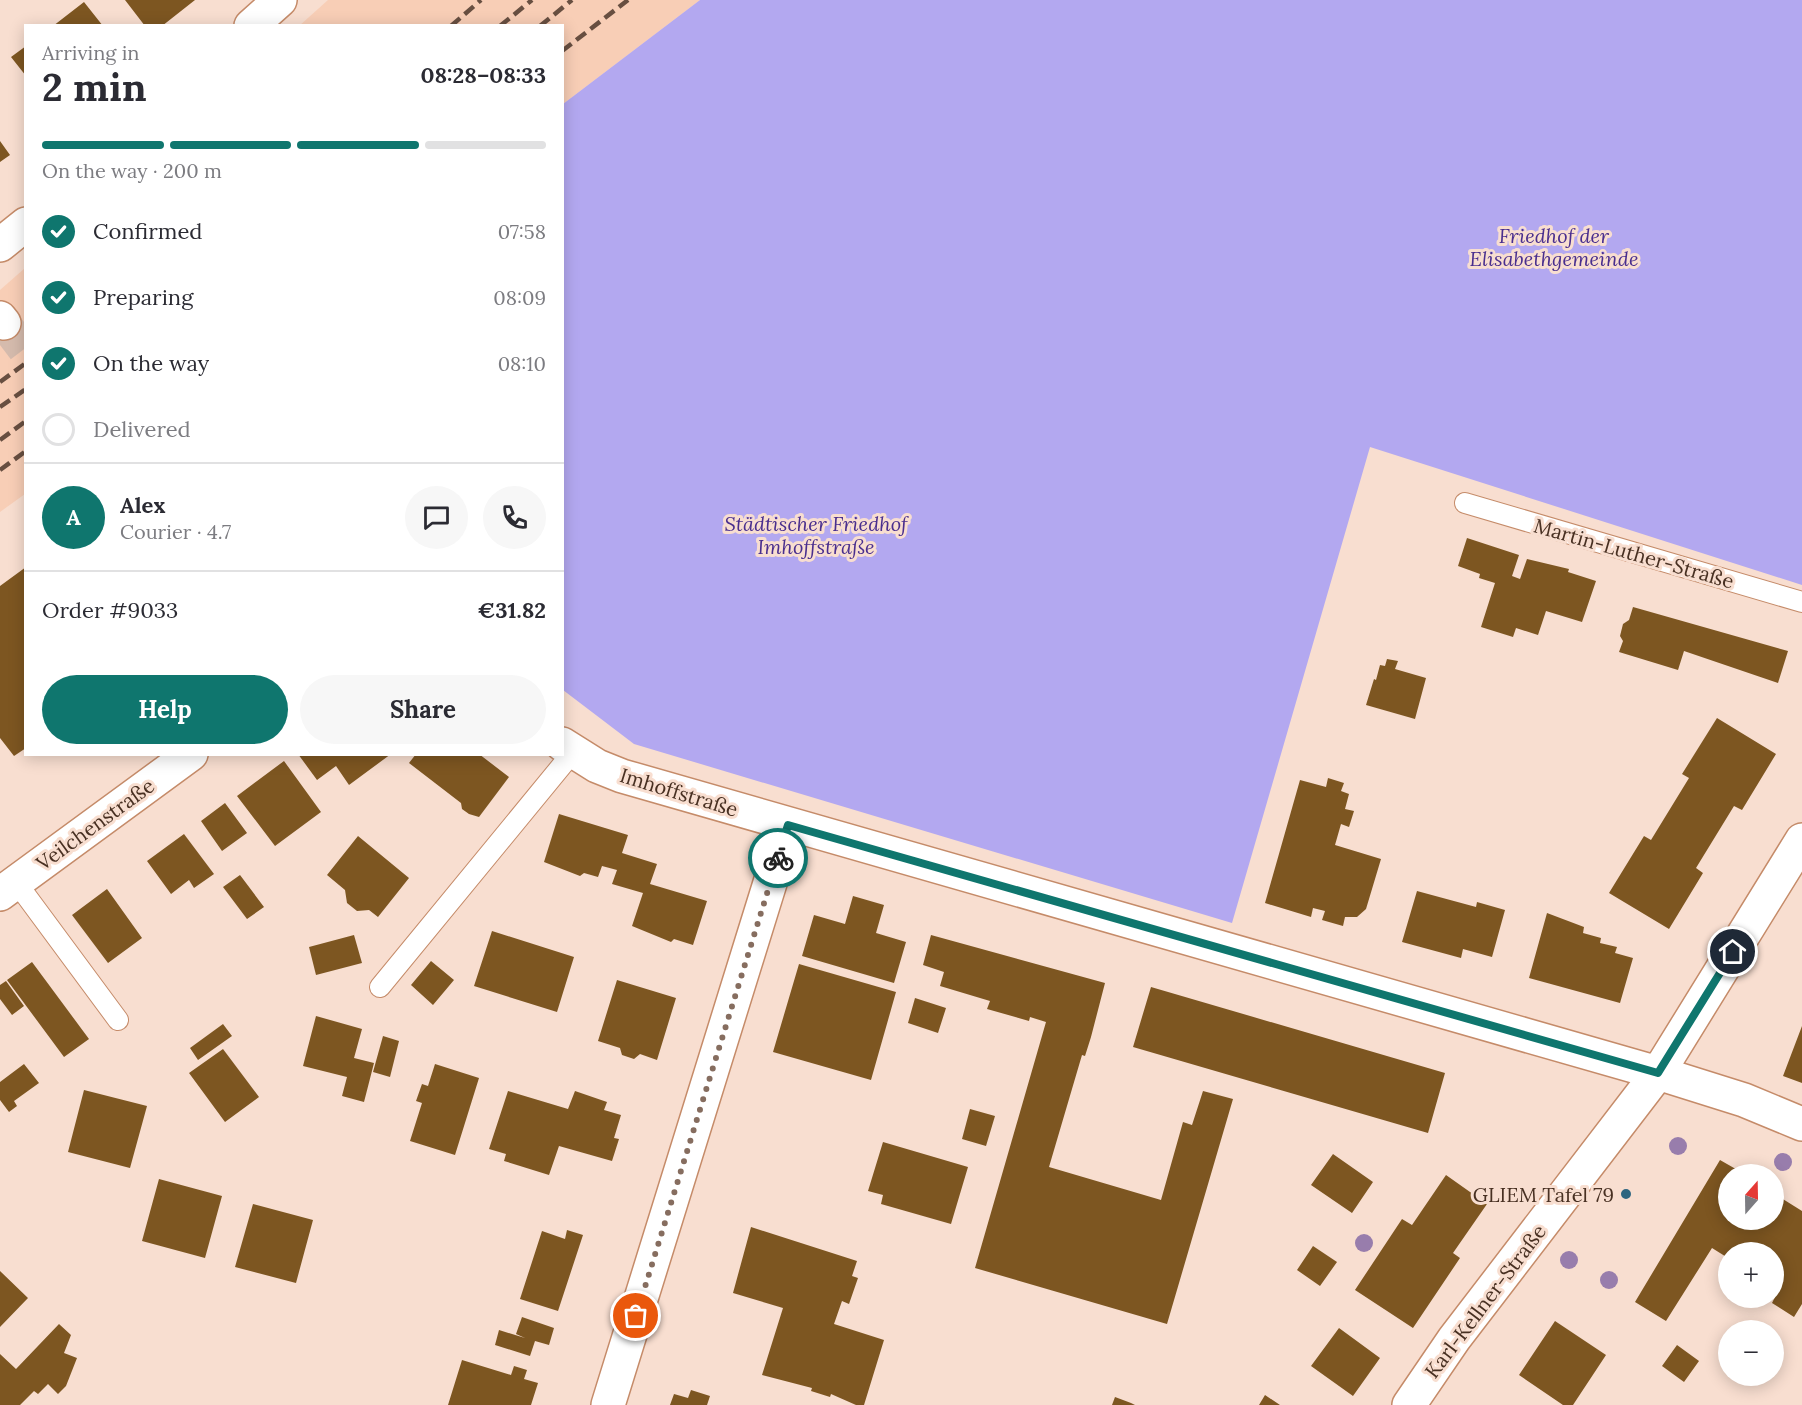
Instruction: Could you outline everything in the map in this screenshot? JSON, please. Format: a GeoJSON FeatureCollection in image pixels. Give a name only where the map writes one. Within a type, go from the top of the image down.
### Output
{"type":"FeatureCollection","features":[{"type":"Feature","properties":{"kind":"street"},"geometry":{"type":"LineString","coordinates":[[253,24],[280,0]]}},
{"type":"Feature","properties":{"kind":"street"},"geometry":{"type":"LineString","coordinates":[[0,245],[24,226]]}},
{"type":"Feature","properties":{"kind":"street","name":"Imhoffstraße"},"geometry":{"type":"LineString","coordinates":[[568,748],[622,776],[1658,1073],[1744,1100],[1802,1124]]}},
{"type":"Feature","properties":{"kind":"street","name":"Veilchenstraße"},"geometry":{"type":"LineString","coordinates":[[8,888],[188,756]]}},
{"type":"Feature","properties":{"kind":"street"},"geometry":{"type":"LineString","coordinates":[[608,1405],[788,825]]}},
{"type":"Feature","properties":{"kind":"street","name":"Karl-Kellner-Straße"},"geometry":{"type":"LineString","coordinates":[[1409,1405],[1454,1338],[1658,1073],[1802,840]]}},
{"type":"Feature","properties":{"kind":"lane","name":"Martin-Luther-Straße"},"geometry":{"type":"LineString","coordinates":[[1465,503],[1802,602]]}},
{"type":"Feature","properties":{"kind":"lane"},"geometry":{"type":"LineString","coordinates":[[380,987],[562,756]]}},
{"type":"Feature","properties":{"kind":"lane"},"geometry":{"type":"LineString","coordinates":[[8,888],[118,1020]]}},
{"type":"Feature","properties":{"kind":"shaded area"},"geometry":{"type":"Polygon","coordinates":[[[328,0],[700,0],[564,103],[564,24],[301,24],[328,0]]]}},
{"type":"Feature","properties":{"kind":"shaded area"},"geometry":{"type":"Polygon","coordinates":[[[24,269],[24,495],[0,512],[0,290],[24,269]]]}},
{"type":"Feature","properties":{"kind":"green space"},"geometry":{"type":"Polygon","coordinates":[[[700,0],[1802,0],[1802,585],[1370,447],[1232,923],[634,744],[564,691],[564,103],[700,0]]]}},
{"type":"Feature","properties":{"kind":"building"},"geometry":{"type":"Polygon","coordinates":[[[125,0],[195,0],[165,24],[143,24],[125,0]]]}},
{"type":"Feature","properties":{"kind":"building"},"geometry":{"type":"Polygon","coordinates":[[[84,2],[101,24],[56,24],[84,2]]]}},
{"type":"Feature","properties":{"kind":"building"},"geometry":{"type":"Polygon","coordinates":[[[24,47],[24,73],[11,57],[24,47]]]}},
{"type":"Feature","properties":{"kind":"building"},"geometry":{"type":"Polygon","coordinates":[[[0,141],[10,155],[0,162],[0,141]]]}},
{"type":"Feature","properties":{"kind":"building"},"geometry":{"type":"Polygon","coordinates":[[[1467,538],[1519,555],[1512,576],[1520,579],[1527,559],[1569,569],[1568,572],[1596,581],[1582,622],[1546,611],[1538,635],[1516,628],[1513,637],[1481,627],[1495,583],[1479,578],[1480,574],[1458,566],[1467,538]]]}},
{"type":"Feature","properties":{"kind":"building"},"geometry":{"type":"Polygon","coordinates":[[[24,568],[24,749],[14,756],[0,738],[0,586],[24,568]]]}},
{"type":"Feature","properties":{"kind":"building"},"geometry":{"type":"Polygon","coordinates":[[[1633,607],[1788,651],[1778,683],[1684,651],[1678,670],[1619,652],[1623,641],[1620,636],[1623,624],[1629,620],[1633,607]]]}},
{"type":"Feature","properties":{"kind":"building"},"geometry":{"type":"Polygon","coordinates":[[[1387,659],[1398,661],[1395,669],[1426,678],[1415,719],[1366,705],[1380,665],[1385,666],[1387,659]]]}},
{"type":"Feature","properties":{"kind":"building"},"geometry":{"type":"Polygon","coordinates":[[[1717,718],[1776,754],[1742,810],[1734,806],[1696,868],[1703,873],[1669,929],[1609,893],[1644,836],[1651,840],[1689,778],[1682,774],[1717,718]]]}},
{"type":"Feature","properties":{"kind":"building"},"geometry":{"type":"Polygon","coordinates":[[[299,756],[388,756],[349,785],[336,766],[317,780],[299,756]]]}},
{"type":"Feature","properties":{"kind":"building"},"geometry":{"type":"Polygon","coordinates":[[[414,756],[482,756],[509,777],[479,817],[462,809],[461,803],[409,763],[414,756]]]}},
{"type":"Feature","properties":{"kind":"building"},"geometry":{"type":"Polygon","coordinates":[[[284,761],[321,812],[275,846],[237,796],[284,761]]]}},
{"type":"Feature","properties":{"kind":"building"},"geometry":{"type":"Polygon","coordinates":[[[1328,778],[1344,783],[1341,791],[1349,794],[1345,809],[1354,811],[1349,827],[1341,824],[1335,845],[1381,859],[1366,909],[1357,917],[1345,917],[1343,926],[1322,920],[1325,911],[1313,908],[1311,917],[1265,903],[1300,780],[1326,787],[1328,778]]]}},
{"type":"Feature","properties":{"kind":"building"},"geometry":{"type":"Polygon","coordinates":[[[225,803],[247,833],[222,851],[201,821],[225,803]]]}},
{"type":"Feature","properties":{"kind":"building"},"geometry":{"type":"Polygon","coordinates":[[[559,814],[628,835],[622,853],[657,864],[650,884],[707,901],[693,945],[674,939],[671,942],[632,926],[643,893],[612,884],[617,870],[602,866],[598,877],[584,873],[580,876],[544,862],[559,814]]]}},
{"type":"Feature","properties":{"kind":"building"},"geometry":{"type":"Polygon","coordinates":[[[184,834],[214,874],[194,888],[189,880],[171,894],[147,861],[184,834]]]}},
{"type":"Feature","properties":{"kind":"building"},"geometry":{"type":"Polygon","coordinates":[[[358,836],[409,878],[378,917],[369,910],[357,911],[347,903],[345,890],[327,875],[358,836]]]}},
{"type":"Feature","properties":{"kind":"building"},"geometry":{"type":"Polygon","coordinates":[[[240,875],[264,907],[247,919],[223,887],[240,875]]]}},
{"type":"Feature","properties":{"kind":"building"},"geometry":{"type":"Polygon","coordinates":[[[107,889],[142,938],[108,963],[72,915],[107,889]]]}},
{"type":"Feature","properties":{"kind":"building"},"geometry":{"type":"Polygon","coordinates":[[[1417,891],[1476,907],[1477,902],[1505,910],[1492,957],[1463,949],[1461,958],[1402,942],[1417,891]]]}},
{"type":"Feature","properties":{"kind":"building"},"geometry":{"type":"Polygon","coordinates":[[[853,896],[884,905],[876,933],[906,942],[894,983],[802,956],[814,915],[845,924],[853,896]]]}},
{"type":"Feature","properties":{"kind":"building"},"geometry":{"type":"Polygon","coordinates":[[[1547,913],[1584,927],[1583,933],[1601,938],[1600,943],[1617,947],[1615,953],[1633,958],[1620,1003],[1529,978],[1547,913]]]}},
{"type":"Feature","properties":{"kind":"building"},"geometry":{"type":"Polygon","coordinates":[[[492,931],[574,957],[557,1012],[474,986],[492,931]]]}},
{"type":"Feature","properties":{"kind":"building"},"geometry":{"type":"Polygon","coordinates":[[[354,935],[362,963],[316,975],[309,947],[354,935]]]}},
{"type":"Feature","properties":{"kind":"building"},"geometry":{"type":"Polygon","coordinates":[[[931,935],[1105,983],[1091,1037],[1085,1056],[1082,1055],[1049,1167],[1161,1200],[1183,1122],[1192,1125],[1203,1091],[1233,1099],[1167,1324],[975,1268],[1046,1022],[1030,1017],[1029,1021],[987,1009],[990,1001],[940,986],[944,972],[923,965],[931,935]]]}},
{"type":"Feature","properties":{"kind":"building"},"geometry":{"type":"Polygon","coordinates":[[[431,961],[454,980],[433,1005],[411,985],[431,961]]]}},
{"type":"Feature","properties":{"kind":"building"},"geometry":{"type":"Polygon","coordinates":[[[32,962],[89,1039],[64,1057],[7,980],[32,962]]]}},
{"type":"Feature","properties":{"kind":"building"},"geometry":{"type":"Polygon","coordinates":[[[799,964],[896,992],[871,1080],[773,1052],[799,964]]]}},
{"type":"Feature","properties":{"kind":"building"},"geometry":{"type":"Polygon","coordinates":[[[617,980],[676,998],[657,1060],[640,1054],[634,1059],[622,1055],[620,1048],[598,1041],[617,980]]]}},
{"type":"Feature","properties":{"kind":"building"},"geometry":{"type":"Polygon","coordinates":[[[6,981],[24,1006],[12,1015],[0,999],[0,985],[6,981]]]}},
{"type":"Feature","properties":{"kind":"building"},"geometry":{"type":"Polygon","coordinates":[[[1151,987],[1445,1073],[1428,1133],[1133,1047],[1151,987]]]}},
{"type":"Feature","properties":{"kind":"building"},"geometry":{"type":"Polygon","coordinates":[[[915,998],[946,1008],[938,1033],[908,1023],[915,998]]]}},
{"type":"Feature","properties":{"kind":"building"},"geometry":{"type":"Polygon","coordinates":[[[316,1016],[362,1029],[354,1058],[374,1063],[364,1102],[342,1096],[347,1077],[303,1066],[316,1016]]]}},
{"type":"Feature","properties":{"kind":"building"},"geometry":{"type":"Polygon","coordinates":[[[223,1024],[232,1036],[198,1060],[190,1048],[223,1024]]]}},
{"type":"Feature","properties":{"kind":"building"},"geometry":{"type":"Polygon","coordinates":[[[1802,1026],[1802,1083],[1783,1076],[1802,1026]]]}},
{"type":"Feature","properties":{"kind":"building"},"geometry":{"type":"Polygon","coordinates":[[[383,1036],[399,1041],[390,1077],[373,1072],[383,1036]]]}},
{"type":"Feature","properties":{"kind":"building"},"geometry":{"type":"Polygon","coordinates":[[[223,1049],[259,1097],[225,1122],[189,1073],[223,1049]]]}},
{"type":"Feature","properties":{"kind":"building"},"geometry":{"type":"Polygon","coordinates":[[[24,1064],[39,1083],[14,1101],[17,1106],[9,1112],[0,1100],[0,1082],[24,1064]]]}},
{"type":"Feature","properties":{"kind":"building"},"geometry":{"type":"Polygon","coordinates":[[[435,1064],[479,1078],[455,1155],[410,1141],[422,1103],[416,1101],[422,1084],[428,1086],[435,1064]]]}},
{"type":"Feature","properties":{"kind":"building"},"geometry":{"type":"Polygon","coordinates":[[[84,1090],[147,1106],[130,1168],[68,1152],[84,1090]]]}},
{"type":"Feature","properties":{"kind":"building"},"geometry":{"type":"Polygon","coordinates":[[[508,1091],[568,1109],[575,1091],[607,1102],[604,1110],[621,1115],[614,1138],[619,1139],[612,1161],[559,1146],[549,1175],[504,1161],[506,1154],[489,1149],[508,1091]]]}},
{"type":"Feature","properties":{"kind":"building"},"geometry":{"type":"Polygon","coordinates":[[[970,1109],[995,1116],[986,1146],[962,1139],[970,1109]]]}},
{"type":"Feature","properties":{"kind":"building"},"geometry":{"type":"Polygon","coordinates":[[[883,1142],[968,1167],[951,1224],[881,1204],[883,1195],[868,1191],[883,1142]]]}},
{"type":"Feature","properties":{"kind":"building"},"geometry":{"type":"Polygon","coordinates":[[[1333,1154],[1373,1182],[1352,1213],[1311,1185],[1333,1154]]]}},
{"type":"Feature","properties":{"kind":"building"},"geometry":{"type":"Polygon","coordinates":[[[1720,1160],[1727,1164],[1718,1164],[1718,1230],[1784,1230],[1784,1200],[1802,1211],[1802,1304],[1794,1317],[1780,1308],[1784,1308],[1784,1242],[1718,1242],[1718,1252],[1712,1248],[1666,1321],[1635,1302],[1720,1160]]]}},
{"type":"Feature","properties":{"kind":"building"},"geometry":{"type":"Polygon","coordinates":[[[1446,1175],[1487,1204],[1453,1253],[1460,1258],[1413,1328],[1355,1290],[1402,1219],[1412,1225],[1446,1175]]]}},
{"type":"Feature","properties":{"kind":"building"},"geometry":{"type":"Polygon","coordinates":[[[159,1179],[222,1196],[205,1258],[142,1241],[159,1179]]]}},
{"type":"Feature","properties":{"kind":"building"},"geometry":{"type":"Polygon","coordinates":[[[253,1204],[313,1220],[296,1283],[235,1267],[253,1204]]]}},
{"type":"Feature","properties":{"kind":"building"},"geometry":{"type":"Polygon","coordinates":[[[751,1227],[857,1261],[852,1276],[858,1278],[849,1304],[842,1301],[834,1324],[884,1340],[864,1405],[856,1405],[831,1394],[830,1397],[811,1391],[812,1388],[762,1375],[783,1308],[733,1293],[751,1227]]]}},
{"type":"Feature","properties":{"kind":"building"},"geometry":{"type":"Polygon","coordinates":[[[567,1230],[583,1235],[558,1311],[520,1299],[542,1231],[565,1239],[567,1230]]]}},
{"type":"Feature","properties":{"kind":"building"},"geometry":{"type":"Polygon","coordinates":[[[1313,1246],[1337,1262],[1320,1286],[1297,1270],[1313,1246]]]}},
{"type":"Feature","properties":{"kind":"building"},"geometry":{"type":"Polygon","coordinates":[[[0,1271],[28,1298],[0,1327],[0,1271]]]}},
{"type":"Feature","properties":{"kind":"building"},"geometry":{"type":"Polygon","coordinates":[[[522,1317],[554,1328],[549,1345],[535,1341],[530,1356],[495,1345],[499,1330],[525,1338],[516,1334],[522,1317]]]}},
{"type":"Feature","properties":{"kind":"building"},"geometry":{"type":"Polygon","coordinates":[[[1555,1321],[1606,1355],[1573,1405],[1563,1405],[1519,1375],[1555,1321]]]}},
{"type":"Feature","properties":{"kind":"building"},"geometry":{"type":"Polygon","coordinates":[[[59,1324],[71,1335],[64,1353],[77,1358],[66,1386],[58,1394],[48,1384],[38,1394],[34,1391],[20,1405],[0,1405],[0,1354],[16,1369],[59,1324]]]}},
{"type":"Feature","properties":{"kind":"building"},"geometry":{"type":"Polygon","coordinates":[[[1339,1328],[1380,1358],[1353,1396],[1311,1366],[1339,1328]]]}},
{"type":"Feature","properties":{"kind":"building"},"geometry":{"type":"Polygon","coordinates":[[[1677,1345],[1699,1361],[1684,1382],[1662,1366],[1677,1345]]]}},
{"type":"Feature","properties":{"kind":"building"},"geometry":{"type":"Polygon","coordinates":[[[462,1360],[511,1375],[514,1366],[527,1370],[524,1379],[538,1383],[531,1405],[448,1405],[462,1360]]]}},
{"type":"Feature","properties":{"kind":"building"},"geometry":{"type":"Polygon","coordinates":[[[691,1390],[710,1396],[707,1405],[670,1405],[674,1394],[688,1398],[691,1390]]]}},
{"type":"Feature","properties":{"kind":"building"},"geometry":{"type":"Polygon","coordinates":[[[1265,1395],[1280,1405],[1259,1405],[1265,1395]]]}},
{"type":"Feature","properties":{"kind":"building"},"geometry":{"type":"Polygon","coordinates":[[[1115,1397],[1131,1403],[1135,1405],[1112,1405],[1115,1397]]]}},
{"type":"Feature","properties":{"kind":"tunnel"},"geometry":{"type":"LineString","coordinates":[[4,323],[24,349]]}},
{"type":"Feature","properties":{"kind":"railway"},"geometry":{"type":"LineString","coordinates":[[453,24],[481,0]]}},
{"type":"Feature","properties":{"kind":"railway"},"geometry":{"type":"LineString","coordinates":[[502,24],[532,0]]}},
{"type":"Feature","properties":{"kind":"railway"},"geometry":{"type":"LineString","coordinates":[[542,24],[572,0]]}},
{"type":"Feature","properties":{"kind":"railway"},"geometry":{"type":"LineString","coordinates":[[564,49],[628,0]]}},
{"type":"Feature","properties":{"kind":"railway"},"geometry":{"type":"LineString","coordinates":[[0,382],[24,364]]}},
{"type":"Feature","properties":{"kind":"railway"},"geometry":{"type":"LineString","coordinates":[[0,407],[24,390]]}},
{"type":"Feature","properties":{"kind":"railway"},"geometry":{"type":"LineString","coordinates":[[0,440],[24,422]]}},
{"type":"Feature","properties":{"kind":"railway"},"geometry":{"type":"LineString","coordinates":[[0,470],[24,452]]}},
{"type":"Feature","properties":{"kind":"way so far"},"geometry":{"type":"LineString","coordinates":[[636,1316],[778,858]]}},
{"type":"Feature","properties":{"kind":"place","name":"GLIEM Tafel 79"},"geometry":{"type":"Point","coordinates":[1626,1194]}},
{"type":"Feature","properties":{"kind":"route"},"geometry":{"type":"LineString","coordinates":[[778,858],[788,825],[1125,923],[1658,1073],[1733,952]]}},
{"type":"Feature","properties":{"kind":"park label","name":"Friedhof der Elisabethgemeinde"},"geometry":{"type":"Point","coordinates":[1554,246]}},
{"type":"Feature","properties":{"kind":"park label","name":"Städtischer Friedhof Imhoffstraße"},"geometry":{"type":"Point","coordinates":[816,534]}}]}
